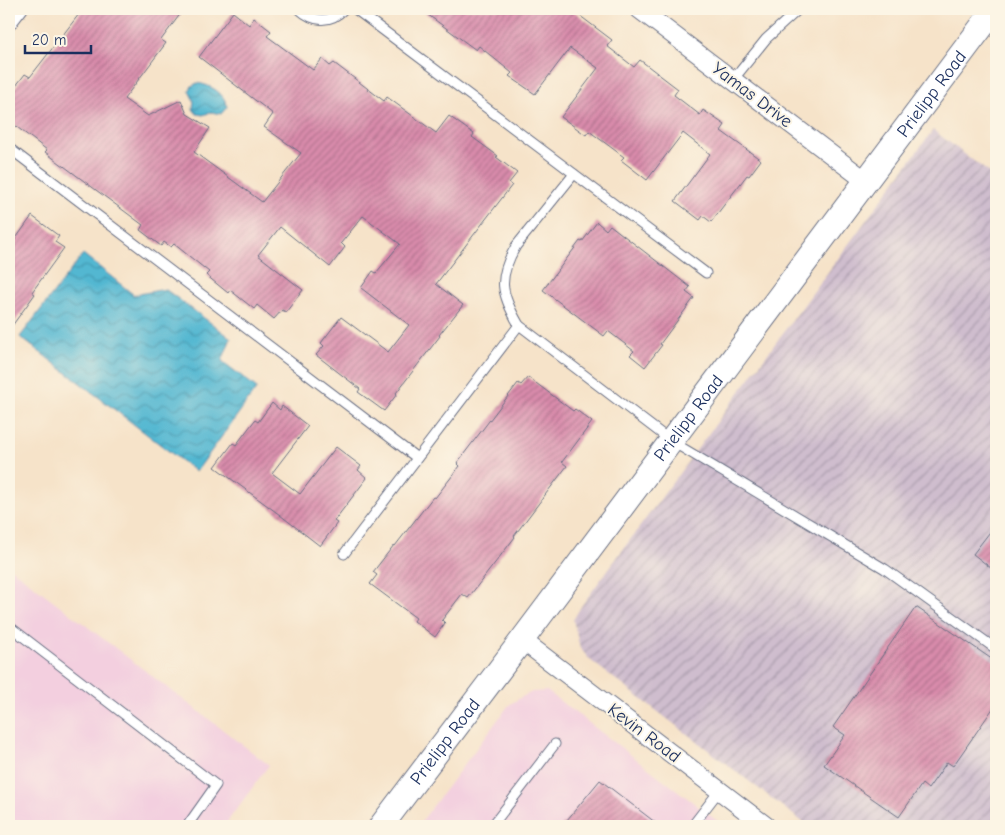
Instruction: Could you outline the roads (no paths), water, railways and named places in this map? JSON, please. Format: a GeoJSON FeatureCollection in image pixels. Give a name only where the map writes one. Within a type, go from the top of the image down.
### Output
{"type":"FeatureCollection","features":[{"type":"Feature","properties":{"kind":"street","name":"Yamas Drive"},"geometry":{"type":"LineString","coordinates":[[639,9],[866,181]]}},
{"type":"Feature","properties":{"kind":"street","name":"Prielipp Road"},"geometry":{"type":"LineString","coordinates":[[381,826],[995,9]]}},
{"type":"Feature","properties":{"kind":"street","name":"Kevin Road"},"geometry":{"type":"LineString","coordinates":[[522,640],[766,826]]}},
{"type":"Feature","properties":{"kind":"lane"},"geometry":{"type":"LineString","coordinates":[[9,27],[23,9]]}},
{"type":"Feature","properties":{"kind":"lane"},"geometry":{"type":"LineString","coordinates":[[299,9],[306,16],[325,20],[334,17],[344,9]]}},
{"type":"Feature","properties":{"kind":"lane"},"geometry":{"type":"LineString","coordinates":[[355,9],[706,273]]}},
{"type":"Feature","properties":{"kind":"lane"},"geometry":{"type":"LineString","coordinates":[[733,80],[766,40],[799,9]]}},
{"type":"Feature","properties":{"kind":"lane"},"geometry":{"type":"LineString","coordinates":[[9,148],[417,458]]}},
{"type":"Feature","properties":{"kind":"lane"},"geometry":{"type":"LineString","coordinates":[[574,174],[516,246],[509,258],[504,273],[504,295],[518,325],[671,441],[886,569],[996,649]]}},
{"type":"Feature","properties":{"kind":"lane"},"geometry":{"type":"LineString","coordinates":[[344,554],[518,325]]}},
{"type":"Feature","properties":{"kind":"lane"},"geometry":{"type":"LineString","coordinates":[[9,626],[216,785],[187,826]]}},
{"type":"Feature","properties":{"kind":"lane"},"geometry":{"type":"LineString","coordinates":[[492,826],[555,744]]}},
{"type":"Feature","properties":{"kind":"lane"},"geometry":{"type":"LineString","coordinates":[[692,826],[719,791]]}},
{"type":"Feature","properties":{"kind":"water"},"geometry":{"type":"Polygon","coordinates":[[[197,83],[212,88],[220,94],[227,107],[221,114],[211,112],[203,115],[197,114],[193,109],[194,101],[189,91],[197,83]]]}},
{"type":"Feature","properties":{"kind":"water"},"geometry":{"type":"Polygon","coordinates":[[[83,254],[134,295],[165,289],[231,338],[222,361],[257,388],[196,472],[20,337],[83,254]]]}}]}
